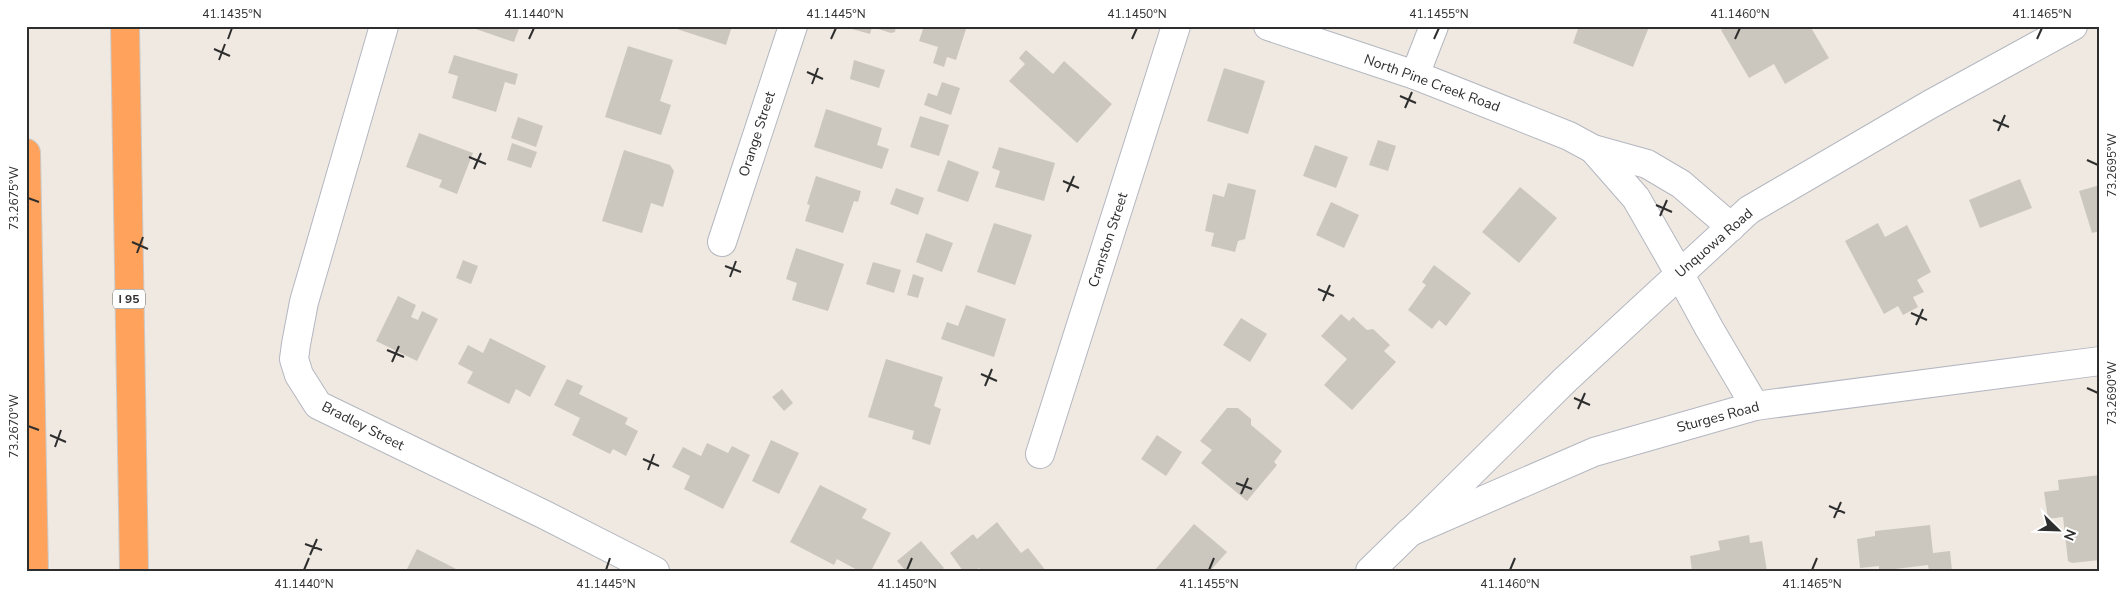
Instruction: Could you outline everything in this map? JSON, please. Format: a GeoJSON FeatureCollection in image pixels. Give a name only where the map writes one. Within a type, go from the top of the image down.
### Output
{"type":"FeatureCollection","features":[{"type":"Feature","properties":{"kind":"highway","name":"I 95"},"geometry":{"type":"LineString","coordinates":[[125,26],[134,571]]}},
{"type":"Feature","properties":{"kind":"highway"},"geometry":{"type":"LineString","coordinates":[[26,153],[34,571]]}},
{"type":"Feature","properties":{"kind":"highway"},"geometry":{"type":"LineString","coordinates":[[131,425],[142,571]]}},
{"type":"Feature","properties":{"kind":"street","name":"Bradley Street"},"geometry":{"type":"LineString","coordinates":[[384,26],[304,302],[294,359],[299,375],[318,405],[543,514],[655,571]]}},
{"type":"Feature","properties":{"kind":"street","name":"Orange Street"},"geometry":{"type":"LineString","coordinates":[[722,242],[793,26]]}},
{"type":"Feature","properties":{"kind":"street","name":"Cranston Street"},"geometry":{"type":"LineString","coordinates":[[1040,454],[1176,26]]}},
{"type":"Feature","properties":{"kind":"street","name":"North Pine Creek Road"},"geometry":{"type":"LineString","coordinates":[[1268,26],[1415,75],[1569,136],[1593,148],[1647,164],[1681,184],[1731,227]]}},
{"type":"Feature","properties":{"kind":"street"},"geometry":{"type":"LineString","coordinates":[[1415,75],[1434,26]]}},
{"type":"Feature","properties":{"kind":"street","name":"Unquowa Road"},"geometry":{"type":"LineString","coordinates":[[1410,532],[1565,380],[1749,210],[1929,105],[2073,26]]}},
{"type":"Feature","properties":{"kind":"street","name":"North Pine Creek Road"},"geometry":{"type":"LineString","coordinates":[[1593,148],[1636,198],[1680,273],[1708,328],[1755,406]]}},
{"type":"Feature","properties":{"kind":"street","name":"Sturges Road"},"geometry":{"type":"LineString","coordinates":[[1370,571],[1410,532],[1594,452],[1755,406],[2100,361]]}},
{"type":"Feature","properties":{"kind":"building"},"geometry":{"type":"Polygon","coordinates":[[[467,26],[520,26],[514,42],[467,26]]]}},
{"type":"Feature","properties":{"kind":"building"},"geometry":{"type":"Polygon","coordinates":[[[678,26],[732,26],[726,45],[677,29],[678,26]]]}},
{"type":"Feature","properties":{"kind":"building"},"geometry":{"type":"Polygon","coordinates":[[[853,26],[896,26],[895,32],[891,33],[872,27],[870,34],[852,29],[853,26]]]}},
{"type":"Feature","properties":{"kind":"building"},"geometry":{"type":"Polygon","coordinates":[[[924,26],[967,26],[956,60],[947,57],[944,67],[933,63],[938,47],[919,41],[924,26]]]}},
{"type":"Feature","properties":{"kind":"building"},"geometry":{"type":"Polygon","coordinates":[[[1579,26],[1649,27],[1633,67],[1573,43],[1579,26]]]}},
{"type":"Feature","properties":{"kind":"building"},"geometry":{"type":"Polygon","coordinates":[[[1728,26],[1810,26],[1829,58],[1785,84],[1774,64],[1749,78],[1721,30],[1728,26]]]}},
{"type":"Feature","properties":{"kind":"building"},"geometry":{"type":"Polygon","coordinates":[[[628,46],[673,60],[660,101],[671,105],[661,135],[605,117],[628,46]]]}},
{"type":"Feature","properties":{"kind":"building"},"geometry":{"type":"Polygon","coordinates":[[[1026,50],[1053,74],[1064,61],[1112,104],[1077,143],[1009,81],[1025,64],[1019,58],[1026,50]]]}},
{"type":"Feature","properties":{"kind":"building"},"geometry":{"type":"Polygon","coordinates":[[[454,55],[518,74],[515,85],[505,82],[496,112],[452,98],[458,76],[448,73],[454,55]]]}},
{"type":"Feature","properties":{"kind":"building"},"geometry":{"type":"Polygon","coordinates":[[[854,60],[885,70],[879,88],[850,79],[854,60]]]}},
{"type":"Feature","properties":{"kind":"building"},"geometry":{"type":"Polygon","coordinates":[[[1224,68],[1265,81],[1248,134],[1207,121],[1224,68]]]}},
{"type":"Feature","properties":{"kind":"building"},"geometry":{"type":"Polygon","coordinates":[[[942,82],[960,88],[951,115],[924,105],[928,93],[937,96],[942,82]]]}},
{"type":"Feature","properties":{"kind":"building"},"geometry":{"type":"Polygon","coordinates":[[[826,109],[882,128],[877,145],[889,149],[882,169],[814,147],[826,109]]]}},
{"type":"Feature","properties":{"kind":"building"},"geometry":{"type":"Polygon","coordinates":[[[920,116],[949,125],[939,156],[910,147],[920,116]]]}},
{"type":"Feature","properties":{"kind":"building"},"geometry":{"type":"Polygon","coordinates":[[[518,117],[543,126],[536,147],[511,138],[518,117]]]}},
{"type":"Feature","properties":{"kind":"building"},"geometry":{"type":"Polygon","coordinates":[[[419,133],[473,153],[457,194],[439,187],[442,180],[406,167],[419,133]]]}},
{"type":"Feature","properties":{"kind":"building"},"geometry":{"type":"Polygon","coordinates":[[[1378,140],[1396,146],[1388,171],[1369,165],[1378,140]]]}},
{"type":"Feature","properties":{"kind":"building"},"geometry":{"type":"Polygon","coordinates":[[[512,143],[537,152],[531,168],[507,160],[512,143]]]}},
{"type":"Feature","properties":{"kind":"building"},"geometry":{"type":"Polygon","coordinates":[[[1315,145],[1348,157],[1336,188],[1303,176],[1315,145]]]}},
{"type":"Feature","properties":{"kind":"building"},"geometry":{"type":"Polygon","coordinates":[[[999,147],[1055,163],[1044,201],[995,187],[1000,171],[992,168],[999,147]]]}},
{"type":"Feature","properties":{"kind":"building"},"geometry":{"type":"Polygon","coordinates":[[[624,150],[670,165],[674,171],[663,207],[651,203],[642,233],[602,221],[624,150]]]}},
{"type":"Feature","properties":{"kind":"building"},"geometry":{"type":"Polygon","coordinates":[[[948,160],[979,172],[968,202],[937,191],[948,160]]]}},
{"type":"Feature","properties":{"kind":"building"},"geometry":{"type":"Polygon","coordinates":[[[816,176],[861,191],[858,202],[854,201],[843,233],[805,221],[810,205],[807,204],[816,176]]]}},
{"type":"Feature","properties":{"kind":"building"},"geometry":{"type":"Polygon","coordinates":[[[2020,179],[2032,208],[1980,228],[1969,200],[2020,179]]]}},
{"type":"Feature","properties":{"kind":"building"},"geometry":{"type":"Polygon","coordinates":[[[1228,183],[1256,190],[1245,239],[1238,241],[1235,252],[1211,246],[1214,233],[1205,231],[1213,194],[1224,197],[1228,183]]]}},
{"type":"Feature","properties":{"kind":"building"},"geometry":{"type":"Polygon","coordinates":[[[2100,185],[2100,231],[2092,233],[2079,191],[2100,185]]]}},
{"type":"Feature","properties":{"kind":"building"},"geometry":{"type":"Polygon","coordinates":[[[1520,187],[1557,218],[1519,263],[1482,232],[1520,187]]]}},
{"type":"Feature","properties":{"kind":"building"},"geometry":{"type":"Polygon","coordinates":[[[896,188],[924,198],[918,215],[890,204],[896,188]]]}},
{"type":"Feature","properties":{"kind":"building"},"geometry":{"type":"Polygon","coordinates":[[[1331,202],[1359,215],[1344,248],[1316,235],[1331,202]]]}},
{"type":"Feature","properties":{"kind":"building"},"geometry":{"type":"Polygon","coordinates":[[[994,223],[1032,235],[1015,285],[977,272],[994,223]]]}},
{"type":"Feature","properties":{"kind":"building"},"geometry":{"type":"Polygon","coordinates":[[[1878,223],[1885,237],[1907,225],[1931,272],[1917,280],[1924,292],[1913,297],[1918,307],[1903,315],[1898,306],[1884,314],[1845,241],[1878,223]]]}},
{"type":"Feature","properties":{"kind":"building"},"geometry":{"type":"Polygon","coordinates":[[[926,233],[953,243],[942,272],[916,262],[926,233]]]}},
{"type":"Feature","properties":{"kind":"building"},"geometry":{"type":"Polygon","coordinates":[[[796,248],[844,264],[828,311],[792,300],[797,283],[786,279],[796,248]]]}},
{"type":"Feature","properties":{"kind":"building"},"geometry":{"type":"Polygon","coordinates":[[[463,260],[478,266],[471,284],[456,278],[463,260]]]}},
{"type":"Feature","properties":{"kind":"building"},"geometry":{"type":"Polygon","coordinates":[[[873,262],[901,270],[894,293],[866,284],[873,262]]]}},
{"type":"Feature","properties":{"kind":"building"},"geometry":{"type":"Polygon","coordinates":[[[1434,265],[1471,293],[1446,326],[1439,320],[1432,329],[1408,310],[1426,285],[1422,282],[1434,265]]]}},
{"type":"Feature","properties":{"kind":"building"},"geometry":{"type":"Polygon","coordinates":[[[913,274],[924,278],[918,298],[907,295],[913,274]]]}},
{"type":"Feature","properties":{"kind":"building"},"geometry":{"type":"Polygon","coordinates":[[[398,296],[416,305],[411,317],[418,320],[422,311],[438,319],[417,361],[376,341],[398,296]]]}},
{"type":"Feature","properties":{"kind":"building"},"geometry":{"type":"Polygon","coordinates":[[[966,305],[1006,319],[994,357],[941,339],[947,322],[958,326],[966,305]]]}},
{"type":"Feature","properties":{"kind":"building"},"geometry":{"type":"Polygon","coordinates":[[[1341,314],[1349,321],[1353,317],[1367,330],[1373,329],[1390,345],[1384,351],[1396,362],[1352,410],[1324,385],[1347,359],[1321,336],[1341,314]]]}},
{"type":"Feature","properties":{"kind":"building"},"geometry":{"type":"Polygon","coordinates":[[[1241,318],[1267,334],[1250,362],[1223,345],[1241,318]]]}},
{"type":"Feature","properties":{"kind":"building"},"geometry":{"type":"Polygon","coordinates":[[[490,338],[546,366],[530,397],[516,389],[509,404],[467,383],[473,372],[458,364],[468,345],[483,353],[490,338]]]}},
{"type":"Feature","properties":{"kind":"building"},"geometry":{"type":"Polygon","coordinates":[[[886,359],[943,377],[934,406],[941,409],[930,445],[912,439],[914,431],[868,417],[886,359]]]}},
{"type":"Feature","properties":{"kind":"building"},"geometry":{"type":"Polygon","coordinates":[[[567,379],[583,386],[579,394],[628,418],[625,424],[638,431],[626,456],[613,449],[610,454],[572,435],[580,418],[554,405],[567,379]]]}},
{"type":"Feature","properties":{"kind":"building"},"geometry":{"type":"Polygon","coordinates":[[[782,389],[793,403],[784,411],[772,397],[782,389]]]}},
{"type":"Feature","properties":{"kind":"building"},"geometry":{"type":"Polygon","coordinates":[[[1227,408],[1238,408],[1251,419],[1251,425],[1282,451],[1274,462],[1277,465],[1247,501],[1201,463],[1212,450],[1200,441],[1227,408]]]}},
{"type":"Feature","properties":{"kind":"building"},"geometry":{"type":"Polygon","coordinates":[[[1157,435],[1182,452],[1166,476],[1141,459],[1157,435]]]}},
{"type":"Feature","properties":{"kind":"building"},"geometry":{"type":"Polygon","coordinates":[[[771,440],[799,453],[779,494],[752,481],[771,440]]]}},
{"type":"Feature","properties":{"kind":"building"},"geometry":{"type":"Polygon","coordinates":[[[707,443],[728,453],[732,446],[750,455],[723,509],[684,489],[690,476],[672,467],[683,447],[701,456],[707,443]]]}},
{"type":"Feature","properties":{"kind":"building"},"geometry":{"type":"Polygon","coordinates":[[[2100,475],[2100,560],[2072,563],[2068,561],[2063,517],[2048,519],[2044,492],[2059,490],[2058,480],[2100,475]]]}},
{"type":"Feature","properties":{"kind":"building"},"geometry":{"type":"Polygon","coordinates":[[[820,485],[867,509],[862,518],[891,533],[871,571],[859,571],[837,559],[834,565],[790,542],[820,485]]]}},
{"type":"Feature","properties":{"kind":"building"},"geometry":{"type":"Polygon","coordinates":[[[997,522],[1021,553],[1028,548],[1046,571],[981,571],[979,568],[976,571],[963,571],[950,553],[973,534],[977,539],[997,522]]]}},
{"type":"Feature","properties":{"kind":"building"},"geometry":{"type":"Polygon","coordinates":[[[1194,524],[1227,552],[1210,571],[1154,571],[1194,524]]]}},
{"type":"Feature","properties":{"kind":"building"},"geometry":{"type":"Polygon","coordinates":[[[1930,525],[1933,553],[1950,551],[1952,571],[1929,571],[1928,565],[1879,571],[1879,566],[1860,568],[1857,539],[1875,536],[1875,531],[1930,525]]]}},
{"type":"Feature","properties":{"kind":"building"},"geometry":{"type":"Polygon","coordinates":[[[1749,535],[1750,543],[1762,541],[1767,571],[1692,571],[1690,556],[1720,550],[1718,541],[1749,535]]]}},
{"type":"Feature","properties":{"kind":"building"},"geometry":{"type":"Polygon","coordinates":[[[921,541],[944,568],[941,571],[906,571],[897,561],[921,541]]]}},
{"type":"Feature","properties":{"kind":"building"},"geometry":{"type":"Polygon","coordinates":[[[417,549],[460,571],[406,571],[417,549]]]}}]}
